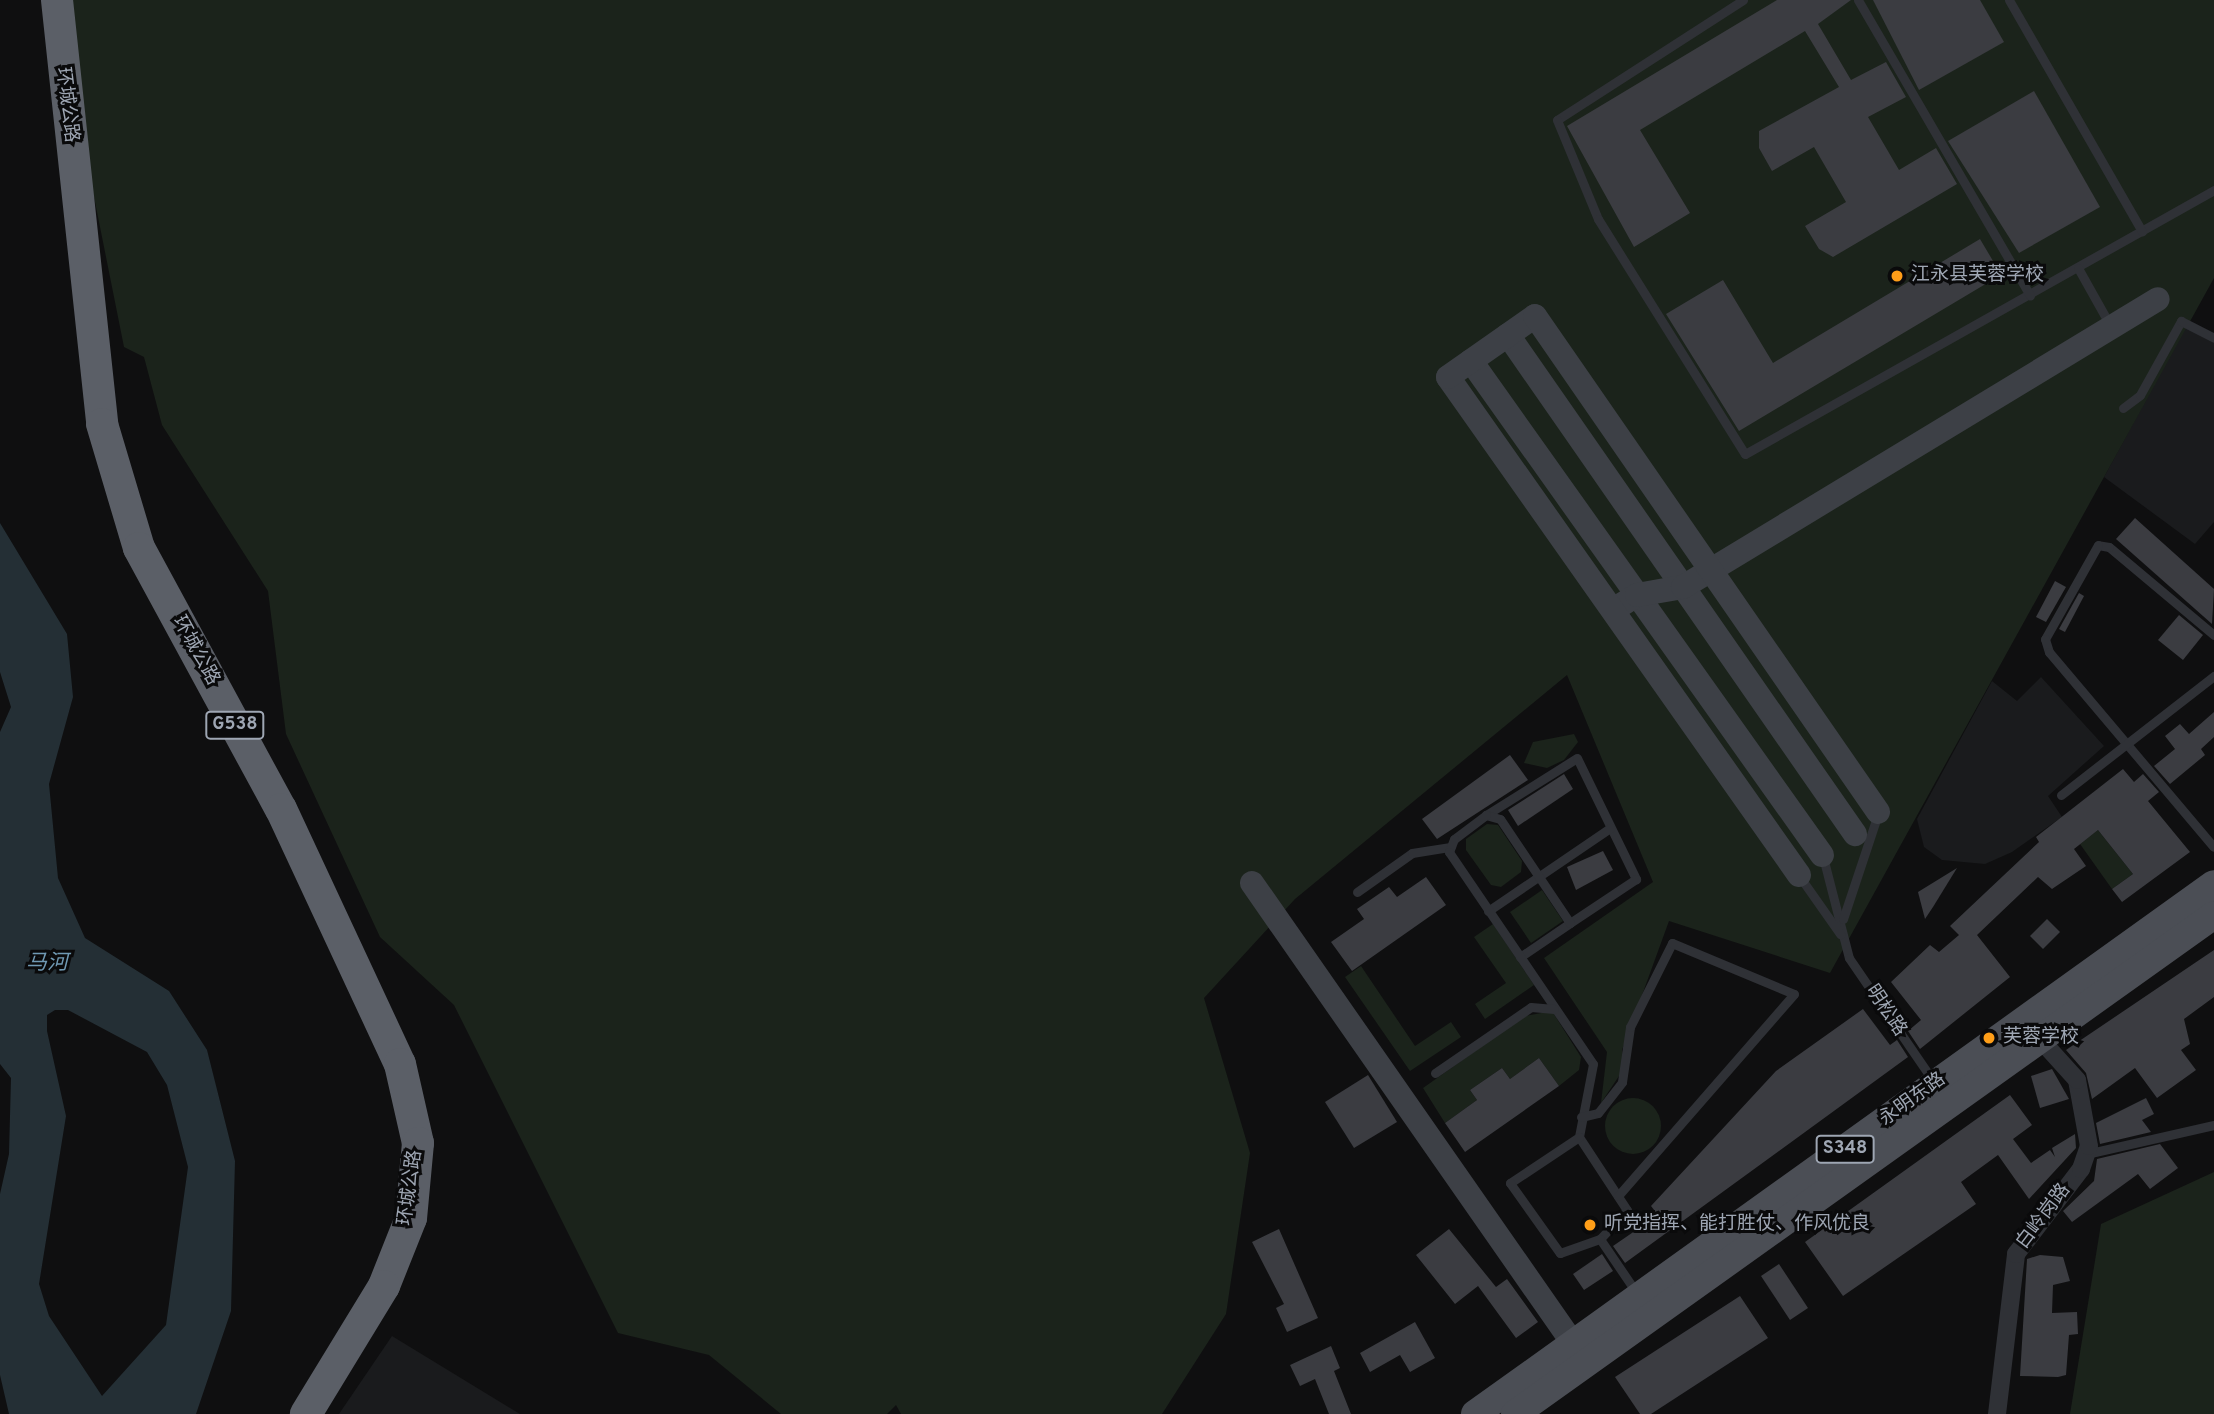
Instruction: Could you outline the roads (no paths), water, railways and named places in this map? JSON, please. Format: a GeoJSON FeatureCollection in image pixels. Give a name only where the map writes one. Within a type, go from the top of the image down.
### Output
{"type":"FeatureCollection","features":[{"type":"Feature","properties":{"kind":"highway","name":"环城公路"},"geometry":{"type":"LineString","coordinates":[[57,0],[102,424],[139,548],[281,809],[400,1064],[418,1143],[411,1218],[384,1286],[306,1414]]}},
{"type":"Feature","properties":{"kind":"main road"},"geometry":{"type":"LineString","coordinates":[[1613,610],[1637,595],[1683,587],[2158,299]]}},
{"type":"Feature","properties":{"kind":"main road"},"geometry":{"type":"LineString","coordinates":[[1799,875],[1448,377],[1478,370],[1508,335],[1535,316],[1878,812]]}},
{"type":"Feature","properties":{"kind":"main road"},"geometry":{"type":"LineString","coordinates":[[1508,335],[1856,834]]}},
{"type":"Feature","properties":{"kind":"main road"},"geometry":{"type":"LineString","coordinates":[[1478,370],[1514,470]]}},
{"type":"Feature","properties":{"kind":"main road"},"geometry":{"type":"LineString","coordinates":[[1478,370],[1822,855]]}},
{"type":"Feature","properties":{"kind":"main road"},"geometry":{"type":"LineString","coordinates":[[1579,380],[1614,488]]}},
{"type":"Feature","properties":{"kind":"main road"},"geometry":{"type":"LineString","coordinates":[[1819,782],[1833,748]]}},
{"type":"Feature","properties":{"kind":"main road"},"geometry":{"type":"LineString","coordinates":[[1252,883],[1580,1353]]}},
{"type":"Feature","properties":{"kind":"main road","name":"永明东路"},"geometry":{"type":"LineString","coordinates":[[1515,1414],[1639,1297],[2214,884]]}},
{"type":"Feature","properties":{"kind":"main road","name":"永明东路"},"geometry":{"type":"LineString","coordinates":[[1475,1414],[1580,1353],[2040,1039],[2214,915]]}},
{"type":"Feature","properties":{"kind":"street"},"geometry":{"type":"LineString","coordinates":[[2040,1039],[2077,1080],[2086,1109],[2086,1154]]}},
{"type":"Feature","properties":{"kind":"street","name":"白岭岗路"},"geometry":{"type":"LineString","coordinates":[[1997,1414],[2016,1254],[2086,1154]]}},
{"type":"Feature","properties":{"kind":"lane"},"geometry":{"type":"LineString","coordinates":[[1743,0],[1557,120],[1598,219],[1745,454],[2030,296],[2214,190]]}},
{"type":"Feature","properties":{"kind":"lane"},"geometry":{"type":"LineString","coordinates":[[1858,0],[2030,296]]}},
{"type":"Feature","properties":{"kind":"lane"},"geometry":{"type":"LineString","coordinates":[[2009,0],[2142,231]]}},
{"type":"Feature","properties":{"kind":"lane"},"geometry":{"type":"LineString","coordinates":[[2078,268],[2111,327]]}},
{"type":"Feature","properties":{"kind":"lane"},"geometry":{"type":"LineString","coordinates":[[2123,408],[2140,395],[2181,321],[2214,338]]}},
{"type":"Feature","properties":{"kind":"lane"},"geometry":{"type":"LineString","coordinates":[[2214,635],[2109,547],[2091,552],[2045,639],[2049,652],[2214,847]]}},
{"type":"Feature","properties":{"kind":"lane"},"geometry":{"type":"LineString","coordinates":[[2061,795],[2214,676]]}},
{"type":"Feature","properties":{"kind":"lane"},"geometry":{"type":"LineString","coordinates":[[1357,892],[1412,853],[1451,847],[1486,815],[1571,757],[1636,879],[1520,957]]}},
{"type":"Feature","properties":{"kind":"lane"},"geometry":{"type":"LineString","coordinates":[[1841,932],[1858,866],[1878,812]]}},
{"type":"Feature","properties":{"kind":"lane"},"geometry":{"type":"LineString","coordinates":[[1486,815],[1500,819],[1570,923]]}},
{"type":"Feature","properties":{"kind":"lane"},"geometry":{"type":"LineString","coordinates":[[1488,911],[1610,828]]}},
{"type":"Feature","properties":{"kind":"lane"},"geometry":{"type":"LineString","coordinates":[[1856,834],[1858,866]]}},
{"type":"Feature","properties":{"kind":"lane"},"geometry":{"type":"LineString","coordinates":[[1451,847],[1488,911],[1593,1064],[1579,1137],[1627,1210],[1600,1239],[1560,1254],[1510,1183],[1579,1137]]}},
{"type":"Feature","properties":{"kind":"lane","name":"明松路"},"geometry":{"type":"LineString","coordinates":[[1822,855],[1849,958],[1936,1084]]}},
{"type":"Feature","properties":{"kind":"lane","name":"明松路"},"geometry":{"type":"LineString","coordinates":[[1799,875],[1841,932]]}},
{"type":"Feature","properties":{"kind":"lane"},"geometry":{"type":"LineString","coordinates":[[1581,1117],[1598,1113],[1622,1082],[1630,1027],[1672,943],[1794,993],[1618,1196]]}},
{"type":"Feature","properties":{"kind":"lane"},"geometry":{"type":"LineString","coordinates":[[1435,1073],[1531,1007],[1555,1010]]}},
{"type":"Feature","properties":{"kind":"lane"},"geometry":{"type":"LineString","coordinates":[[2086,1154],[2214,1125]]}},
{"type":"Feature","properties":{"kind":"lane"},"geometry":{"type":"LineString","coordinates":[[1600,1239],[1639,1297]]}},
{"type":"Feature","properties":{"kind":"water","name":"马河"},"geometry":{"type":"Polygon","coordinates":[[[0,523],[67,634],[73,697],[49,784],[58,878],[85,938],[169,991],[207,1050],[235,1161],[231,1311],[196,1414],[9,1414],[0,1375],[0,1194],[9,1154],[11,1078],[0,1064],[0,732],[11,707],[0,672],[0,523]],[[55,1010],[47,1015],[47,1031],[66,1116],[39,1284],[49,1316],[102,1396],[166,1325],[188,1167],[167,1085],[147,1052],[68,1010],[55,1010]]]}},
{"type":"Feature","properties":{"kind":"place","name":"江永县芙蓉学校"},"geometry":{"type":"Point","coordinates":[1897,276]}},
{"type":"Feature","properties":{"kind":"place","name":"芙蓉学校"},"geometry":{"type":"Point","coordinates":[1989,1038]}},
{"type":"Feature","properties":{"kind":"place","name":"听党指挥、能打胜仗、作风优良"},"geometry":{"type":"Point","coordinates":[1590,1225]}}]}
